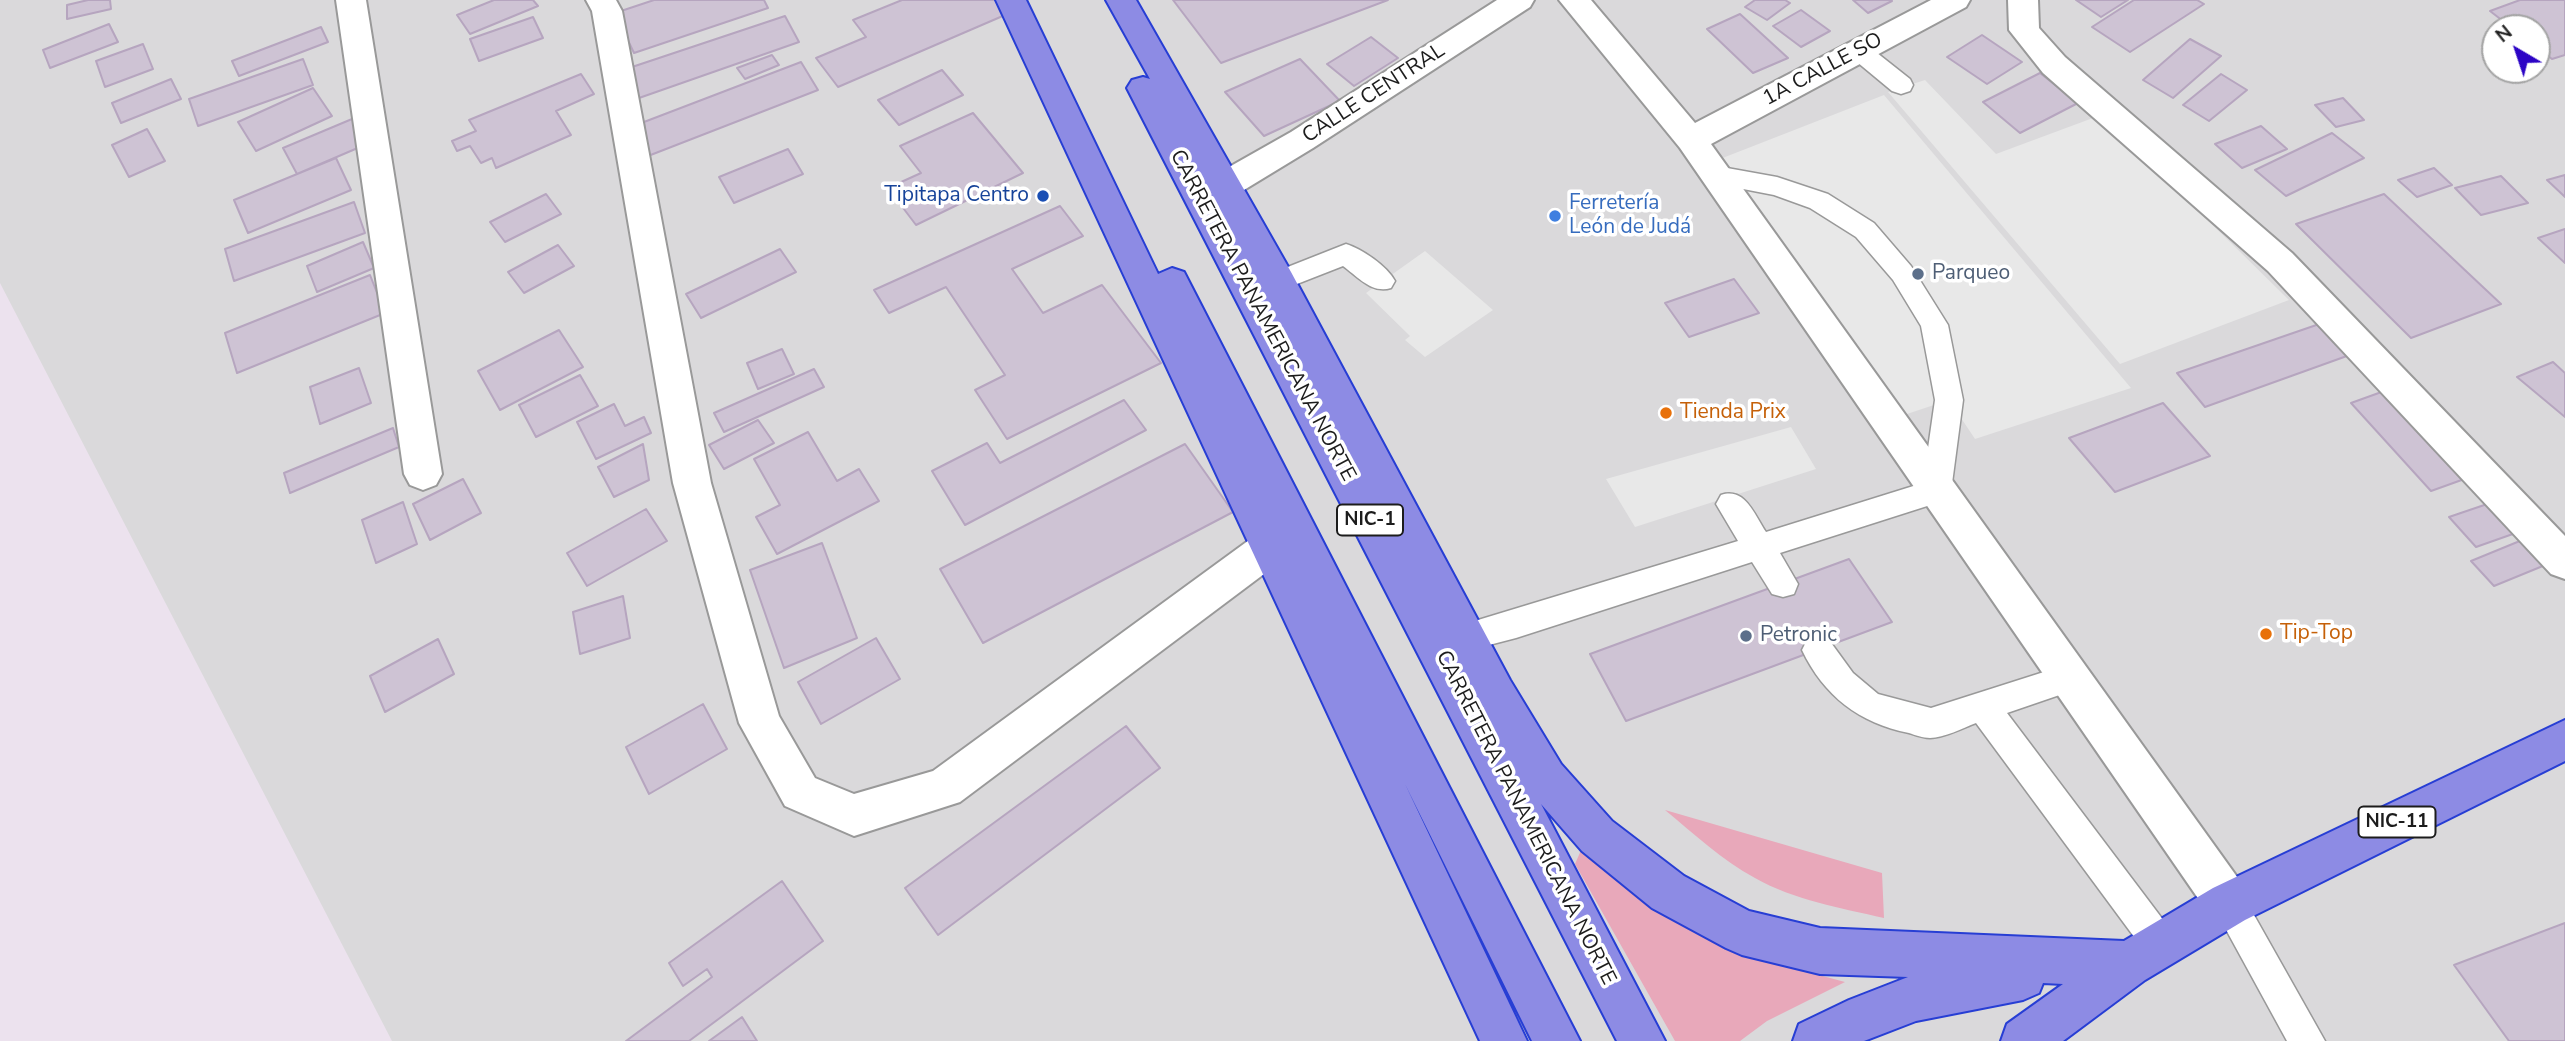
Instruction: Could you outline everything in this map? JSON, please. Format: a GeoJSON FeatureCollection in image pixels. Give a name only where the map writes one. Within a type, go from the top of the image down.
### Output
{"type":"FeatureCollection","features":[{"type":"Feature","properties":{"kind":"highway"},"geometry":{"type":"LineString","coordinates":[[1011,0],[1504,1041]]}},
{"type":"Feature","properties":{"kind":"highway","name":"CARRETERA PANAMERICANA NORTE"},"geometry":{"type":"LineString","coordinates":[[1096,0],[1642,1041]]}},
{"type":"Feature","properties":{"kind":"highway"},"geometry":{"type":"LineString","coordinates":[[1121,0],[1227,184],[1495,693],[1546,778],[1597,836],[1668,891],[1742,932],[1820,951],[2145,954]]}},
{"type":"Feature","properties":{"kind":"highway"},"geometry":{"type":"LineString","coordinates":[[1034,48],[1099,145],[1137,212],[1557,1041]]}},
{"type":"Feature","properties":{"kind":"highway","name":"NIC-11"},"geometry":{"type":"LineString","coordinates":[[2024,1041],[2145,954],[2229,904],[2559,751]]}},
{"type":"Feature","properties":{"kind":"highway"},"geometry":{"type":"LineString","coordinates":[[2068,1041],[2145,954]]}},
{"type":"Feature","properties":{"kind":"highway","name":"NIC-11"},"geometry":{"type":"LineString","coordinates":[[1816,1041],[1882,1008],[1956,986],[2145,954]]}},
{"type":"Feature","properties":{"kind":"street"},"geometry":{"type":"LineString","coordinates":[[351,0],[424,474]]}},
{"type":"Feature","properties":{"kind":"street"},"geometry":{"type":"LineString","coordinates":[[601,0],[607,12],[692,482],[760,723],[800,792],[854,815],[945,788],[1270,547]]}},
{"type":"Feature","properties":{"kind":"street","name":"CALLE CENTRAL"},"geometry":{"type":"LineString","coordinates":[[1227,184],[1302,140],[1519,0]]}},
{"type":"Feature","properties":{"kind":"street"},"geometry":{"type":"LineString","coordinates":[[1574,0],[1691,139],[2229,904]]}},
{"type":"Feature","properties":{"kind":"street","name":"1A CALLE SO"},"geometry":{"type":"LineString","coordinates":[[1691,139],[1955,0]]}},
{"type":"Feature","properties":{"kind":"street"},"geometry":{"type":"LineString","coordinates":[[2023,0],[2024,30],[2054,65],[2280,262],[2565,562]]}},
{"type":"Feature","properties":{"kind":"lane"},"geometry":{"type":"LineString","coordinates":[[1859,51],[1900,85]]}},
{"type":"Feature","properties":{"kind":"lane"},"geometry":{"type":"LineString","coordinates":[[1465,637],[1516,624],[1936,491],[1949,400],[1934,325],[1902,273],[1865,230],[1819,201],[1777,186],[1716,175]]}},
{"type":"Feature","properties":{"kind":"lane"},"geometry":{"type":"LineString","coordinates":[[1279,281],[1346,254],[1382,281]]}},
{"type":"Feature","properties":{"kind":"lane"},"geometry":{"type":"LineString","coordinates":[[1731,504],[1783,584]]}},
{"type":"Feature","properties":{"kind":"lane"},"geometry":{"type":"LineString","coordinates":[[1818,650],[1842,683],[1867,705],[1896,716],[1931,723],[2069,678]]}},
{"type":"Feature","properties":{"kind":"lane"},"geometry":{"type":"LineString","coordinates":[[1983,706],[2145,954]]}},
{"type":"Feature","properties":{"kind":"lane"},"geometry":{"type":"LineString","coordinates":[[2229,904],[2307,1041]]}},
{"type":"Feature","properties":{"kind":"shaded area"},"geometry":{"type":"Polygon","coordinates":[[[0,0],[2565,0],[2565,1041],[392,1041],[0,283],[0,0]]]}},
{"type":"Feature","properties":{"kind":"shaded area","name":"Parqueo"},"geometry":{"type":"Polygon","coordinates":[[[1925,80],[1996,154],[2101,115],[2289,300],[2120,364],[1888,92],[1925,80]]]}},
{"type":"Feature","properties":{"kind":"shaded area","name":"Parqueo"},"geometry":{"type":"Polygon","coordinates":[[[1884,95],[2131,388],[1975,439],[1949,400],[1901,416],[1720,159],[1884,95]]]}},
{"type":"Feature","properties":{"kind":"shaded area"},"geometry":{"type":"Polygon","coordinates":[[[1425,251],[1493,310],[1425,357],[1405,340],[1410,336],[1366,293],[1425,251]]]}},
{"type":"Feature","properties":{"kind":"shaded area"},"geometry":{"type":"Polygon","coordinates":[[[1791,427],[1816,469],[1635,527],[1606,479],[1791,427]]]}},
{"type":"Feature","properties":{"kind":"shaded area"},"geometry":{"type":"Polygon","coordinates":[[[1665,810],[1882,873],[1884,918],[1818,903],[1770,886],[1731,863],[1665,810]]]}},
{"type":"Feature","properties":{"kind":"shaded area"},"geometry":{"type":"Polygon","coordinates":[[[1582,848],[1731,944],[1778,964],[1845,982],[1767,1021],[1740,1041],[1675,1041],[1575,864],[1582,848]]]}},
{"type":"Feature","properties":{"kind":"building"},"geometry":{"type":"Polygon","coordinates":[[[88,0],[110,0],[111,9],[67,19],[67,5],[88,0]]]}},
{"type":"Feature","properties":{"kind":"building"},"geometry":{"type":"Polygon","coordinates":[[[494,0],[533,0],[538,6],[470,34],[457,15],[494,0]]]}},
{"type":"Feature","properties":{"kind":"building"},"geometry":{"type":"Polygon","coordinates":[[[654,0],[764,0],[768,8],[634,53],[615,13],[654,0]]]}},
{"type":"Feature","properties":{"kind":"building"},"geometry":{"type":"Polygon","coordinates":[[[902,0],[1002,0],[1012,12],[838,87],[816,58],[866,37],[853,20],[902,0]]]}},
{"type":"Feature","properties":{"kind":"building"},"geometry":{"type":"Polygon","coordinates":[[[1173,0],[1388,0],[1221,63],[1173,0]]]}},
{"type":"Feature","properties":{"kind":"building"},"geometry":{"type":"Polygon","coordinates":[[[1755,0],[1785,0],[1790,3],[1767,20],[1745,7],[1755,0]]]}},
{"type":"Feature","properties":{"kind":"building"},"geometry":{"type":"Polygon","coordinates":[[[1853,0],[1891,0],[1892,1],[1868,13],[1853,0]]]}},
{"type":"Feature","properties":{"kind":"building"},"geometry":{"type":"Polygon","coordinates":[[[2076,0],[2128,0],[2101,17],[2076,0]]]}},
{"type":"Feature","properties":{"kind":"building"},"geometry":{"type":"Polygon","coordinates":[[[2134,0],[2197,0],[2204,4],[2130,52],[2092,27],[2134,0]]]}},
{"type":"Feature","properties":{"kind":"building"},"geometry":{"type":"Polygon","coordinates":[[[2520,0],[2565,0],[2565,55],[2551,58],[2551,14],[2494,14],[2490,11],[2520,0]]]}},
{"type":"Feature","properties":{"kind":"building"},"geometry":{"type":"Polygon","coordinates":[[[1801,10],[1830,31],[1801,47],[1773,26],[1801,10]]]}},
{"type":"Feature","properties":{"kind":"building"},"geometry":{"type":"Polygon","coordinates":[[[1740,14],[1788,58],[1753,73],[1707,29],[1740,14]]]}},
{"type":"Feature","properties":{"kind":"building"},"geometry":{"type":"Polygon","coordinates":[[[785,16],[799,42],[639,98],[626,69],[785,16]]]}},
{"type":"Feature","properties":{"kind":"building"},"geometry":{"type":"Polygon","coordinates":[[[533,17],[543,38],[479,61],[470,39],[533,17]]]}},
{"type":"Feature","properties":{"kind":"building"},"geometry":{"type":"Polygon","coordinates":[[[109,24],[118,42],[50,68],[43,50],[109,24]]]}},
{"type":"Feature","properties":{"kind":"building"},"geometry":{"type":"Polygon","coordinates":[[[321,27],[328,42],[239,76],[232,61],[321,27]]]}},
{"type":"Feature","properties":{"kind":"building"},"geometry":{"type":"Polygon","coordinates":[[[1982,35],[2022,62],[1987,84],[1947,57],[1982,35]]]}},
{"type":"Feature","properties":{"kind":"building"},"geometry":{"type":"Polygon","coordinates":[[[1371,37],[1398,58],[1354,86],[1327,64],[1371,37]]]}},
{"type":"Feature","properties":{"kind":"building"},"geometry":{"type":"Polygon","coordinates":[[[2190,39],[2221,56],[2173,98],[2143,80],[2190,39]]]}},
{"type":"Feature","properties":{"kind":"building"},"geometry":{"type":"Polygon","coordinates":[[[143,44],[153,69],[105,87],[96,61],[143,44]]]}},
{"type":"Feature","properties":{"kind":"building"},"geometry":{"type":"Polygon","coordinates":[[[772,55],[779,65],[745,79],[737,68],[772,55]]]}},
{"type":"Feature","properties":{"kind":"building"},"geometry":{"type":"Polygon","coordinates":[[[303,59],[313,85],[198,126],[189,99],[303,59]]]}},
{"type":"Feature","properties":{"kind":"building"},"geometry":{"type":"Polygon","coordinates":[[[1300,59],[1340,101],[1264,136],[1225,92],[1300,59]]]}},
{"type":"Feature","properties":{"kind":"building"},"geometry":{"type":"Polygon","coordinates":[[[801,62],[818,90],[648,156],[644,122],[801,62]]]}},
{"type":"Feature","properties":{"kind":"building"},"geometry":{"type":"Polygon","coordinates":[[[942,70],[963,95],[899,125],[878,100],[942,70]]]}},
{"type":"Feature","properties":{"kind":"building"},"geometry":{"type":"Polygon","coordinates":[[[2040,73],[2078,103],[2020,133],[1983,102],[2040,73]]]}},
{"type":"Feature","properties":{"kind":"building"},"geometry":{"type":"Polygon","coordinates":[[[581,74],[594,94],[556,111],[571,135],[496,168],[492,158],[481,163],[470,146],[457,151],[452,141],[476,131],[469,120],[581,74]]]}},
{"type":"Feature","properties":{"kind":"building"},"geometry":{"type":"Polygon","coordinates":[[[2221,74],[2247,90],[2209,121],[2183,105],[2221,74]]]}},
{"type":"Feature","properties":{"kind":"building"},"geometry":{"type":"Polygon","coordinates":[[[171,79],[181,99],[121,123],[112,103],[171,79]]]}},
{"type":"Feature","properties":{"kind":"building"},"geometry":{"type":"Polygon","coordinates":[[[313,88],[332,116],[256,151],[238,122],[313,88]]]}},
{"type":"Feature","properties":{"kind":"building"},"geometry":{"type":"Polygon","coordinates":[[[2343,98],[2364,120],[2336,127],[2315,105],[2343,98]]]}},
{"type":"Feature","properties":{"kind":"building"},"geometry":{"type":"Polygon","coordinates":[[[973,113],[1023,173],[916,225],[888,188],[921,173],[900,146],[973,113]]]}},
{"type":"Feature","properties":{"kind":"building"},"geometry":{"type":"Polygon","coordinates":[[[352,119],[367,144],[297,174],[283,148],[352,119]]]}},
{"type":"Feature","properties":{"kind":"building"},"geometry":{"type":"Polygon","coordinates":[[[2261,126],[2287,149],[2242,168],[2215,144],[2261,126]]]}},
{"type":"Feature","properties":{"kind":"building"},"geometry":{"type":"Polygon","coordinates":[[[147,129],[165,161],[129,177],[112,145],[147,129]]]}},
{"type":"Feature","properties":{"kind":"building"},"geometry":{"type":"Polygon","coordinates":[[[2332,133],[2364,158],[2286,196],[2255,170],[2332,133]]]}},
{"type":"Feature","properties":{"kind":"building"},"geometry":{"type":"Polygon","coordinates":[[[788,149],[803,174],[734,203],[719,177],[788,149]]]}},
{"type":"Feature","properties":{"kind":"building"},"geometry":{"type":"Polygon","coordinates":[[[336,158],[351,190],[248,233],[234,200],[336,158]]]}},
{"type":"Feature","properties":{"kind":"building"},"geometry":{"type":"Polygon","coordinates":[[[2434,168],[2452,185],[2417,197],[2398,180],[2434,168]]]}},
{"type":"Feature","properties":{"kind":"building"},"geometry":{"type":"Polygon","coordinates":[[[2565,175],[2565,197],[2547,180],[2565,175]]]}},
{"type":"Feature","properties":{"kind":"building"},"geometry":{"type":"Polygon","coordinates":[[[2501,176],[2528,203],[2481,215],[2455,188],[2501,176]]]}},
{"type":"Feature","properties":{"kind":"building"},"geometry":{"type":"Polygon","coordinates":[[[546,194],[561,214],[505,242],[490,222],[546,194]]]}},
{"type":"Feature","properties":{"kind":"building"},"geometry":{"type":"Polygon","coordinates":[[[2384,194],[2501,304],[2411,338],[2296,224],[2384,194]]]}},
{"type":"Feature","properties":{"kind":"building"},"geometry":{"type":"Polygon","coordinates":[[[354,202],[365,233],[234,281],[225,249],[354,202]]]}},
{"type":"Feature","properties":{"kind":"building"},"geometry":{"type":"Polygon","coordinates":[[[1060,206],[1083,236],[1012,269],[1043,313],[1102,285],[1161,363],[1007,439],[975,390],[1005,375],[946,287],[889,313],[874,290],[1060,206]]]}},
{"type":"Feature","properties":{"kind":"building"},"geometry":{"type":"Polygon","coordinates":[[[2565,229],[2565,263],[2538,238],[2565,229]]]}},
{"type":"Feature","properties":{"kind":"building"},"geometry":{"type":"Polygon","coordinates":[[[363,242],[374,268],[317,292],[307,266],[363,242]]]}},
{"type":"Feature","properties":{"kind":"building"},"geometry":{"type":"Polygon","coordinates":[[[558,245],[574,266],[524,293],[508,272],[558,245]]]}},
{"type":"Feature","properties":{"kind":"building"},"geometry":{"type":"Polygon","coordinates":[[[780,249],[796,272],[701,318],[686,294],[780,249]]]}},
{"type":"Feature","properties":{"kind":"building"},"geometry":{"type":"Polygon","coordinates":[[[370,275],[385,313],[237,373],[225,333],[370,275]]]}},
{"type":"Feature","properties":{"kind":"building"},"geometry":{"type":"Polygon","coordinates":[[[1734,279],[1759,313],[1689,337],[1665,303],[1734,279]]]}},
{"type":"Feature","properties":{"kind":"building"},"geometry":{"type":"Polygon","coordinates":[[[2328,321],[2358,352],[2205,407],[2177,373],[2328,321]]]}},
{"type":"Feature","properties":{"kind":"building"},"geometry":{"type":"Polygon","coordinates":[[[559,330],[583,367],[500,410],[478,371],[559,330]]]}},
{"type":"Feature","properties":{"kind":"building"},"geometry":{"type":"Polygon","coordinates":[[[782,349],[794,374],[758,389],[747,363],[782,349]]]}},
{"type":"Feature","properties":{"kind":"building"},"geometry":{"type":"Polygon","coordinates":[[[2553,362],[2565,373],[2565,417],[2517,377],[2553,362]]]}},
{"type":"Feature","properties":{"kind":"building"},"geometry":{"type":"Polygon","coordinates":[[[359,368],[371,403],[320,424],[310,387],[359,368]]]}},
{"type":"Feature","properties":{"kind":"building"},"geometry":{"type":"Polygon","coordinates":[[[814,369],[824,387],[724,432],[714,413],[814,369]]]}},
{"type":"Feature","properties":{"kind":"building"},"geometry":{"type":"Polygon","coordinates":[[[580,375],[598,406],[536,437],[519,405],[580,375]]]}},
{"type":"Feature","properties":{"kind":"building"},"geometry":{"type":"Polygon","coordinates":[[[2387,390],[2470,477],[2431,491],[2351,403],[2387,390]]]}},
{"type":"Feature","properties":{"kind":"building"},"geometry":{"type":"Polygon","coordinates":[[[1124,400],[1146,430],[965,525],[932,471],[987,443],[1000,463],[1124,400]]]}},
{"type":"Feature","properties":{"kind":"building"},"geometry":{"type":"Polygon","coordinates":[[[2163,403],[2210,456],[2115,492],[2069,438],[2163,403]]]}},
{"type":"Feature","properties":{"kind":"building"},"geometry":{"type":"Polygon","coordinates":[[[614,404],[625,426],[644,417],[651,433],[596,459],[577,422],[614,404]]]}},
{"type":"Feature","properties":{"kind":"building"},"geometry":{"type":"Polygon","coordinates":[[[758,420],[774,443],[724,469],[709,445],[758,420]]]}},
{"type":"Feature","properties":{"kind":"building"},"geometry":{"type":"Polygon","coordinates":[[[393,428],[399,447],[290,493],[284,473],[393,428]]]}},
{"type":"Feature","properties":{"kind":"building"},"geometry":{"type":"Polygon","coordinates":[[[808,432],[837,481],[859,469],[879,501],[777,554],[756,517],[780,505],[754,459],[808,432]]]}},
{"type":"Feature","properties":{"kind":"building"},"geometry":{"type":"Polygon","coordinates":[[[643,444],[649,480],[614,497],[598,467],[643,444]]]}},
{"type":"Feature","properties":{"kind":"building"},"geometry":{"type":"Polygon","coordinates":[[[1185,444],[1233,512],[983,643],[940,569],[1185,444]]]}},
{"type":"Feature","properties":{"kind":"building"},"geometry":{"type":"Polygon","coordinates":[[[463,479],[481,513],[430,540],[413,504],[463,479]]]}},
{"type":"Feature","properties":{"kind":"building"},"geometry":{"type":"Polygon","coordinates":[[[2499,500],[2527,529],[2476,547],[2449,517],[2499,500]]]}},
{"type":"Feature","properties":{"kind":"building"},"geometry":{"type":"Polygon","coordinates":[[[403,502],[417,544],[376,563],[362,520],[403,502]]]}},
{"type":"Feature","properties":{"kind":"building"},"geometry":{"type":"Polygon","coordinates":[[[646,509],[667,541],[587,586],[567,553],[646,509]]]}},
{"type":"Feature","properties":{"kind":"building"},"geometry":{"type":"Polygon","coordinates":[[[2532,536],[2555,561],[2494,586],[2471,561],[2532,536]]]}},
{"type":"Feature","properties":{"kind":"building"},"geometry":{"type":"Polygon","coordinates":[[[822,543],[857,638],[784,668],[750,570],[822,543]]]}},
{"type":"Feature","properties":{"kind":"building","name":"Petronic"},"geometry":{"type":"Polygon","coordinates":[[[1849,559],[1892,622],[1626,721],[1590,654],[1849,559]]]}},
{"type":"Feature","properties":{"kind":"building"},"geometry":{"type":"Polygon","coordinates":[[[623,596],[630,638],[580,654],[573,612],[623,596]]]}},
{"type":"Feature","properties":{"kind":"building"},"geometry":{"type":"Polygon","coordinates":[[[876,638],[900,679],[821,724],[798,682],[876,638]]]}},
{"type":"Feature","properties":{"kind":"building"},"geometry":{"type":"Polygon","coordinates":[[[438,639],[454,674],[385,712],[370,676],[438,639]]]}},
{"type":"Feature","properties":{"kind":"building"},"geometry":{"type":"Polygon","coordinates":[[[703,704],[727,749],[649,794],[626,747],[703,704]]]}},
{"type":"Feature","properties":{"kind":"building"},"geometry":{"type":"Polygon","coordinates":[[[1126,726],[1160,768],[938,935],[905,888],[1126,726]]]}},
{"type":"Feature","properties":{"kind":"building"},"geometry":{"type":"Polygon","coordinates":[[[782,881],[823,941],[689,1041],[626,1041],[712,977],[707,969],[683,986],[669,963],[782,881]]]}},
{"type":"Feature","properties":{"kind":"building"},"geometry":{"type":"Polygon","coordinates":[[[2565,923],[2565,1041],[2509,1041],[2454,965],[2565,923]]]}},
{"type":"Feature","properties":{"kind":"building"},"geometry":{"type":"Polygon","coordinates":[[[742,1017],[757,1041],[709,1041],[742,1017]]]}},
{"type":"Feature","properties":{"kind":"place","name":"Tipitapa Centro"},"geometry":{"type":"Point","coordinates":[1043,196]}},
{"type":"Feature","properties":{"kind":"place","name":"Ferretería León de Judá"},"geometry":{"type":"Point","coordinates":[1555,216]}},
{"type":"Feature","properties":{"kind":"place","name":"Parqueo"},"geometry":{"type":"Point","coordinates":[1918,274]}},
{"type":"Feature","properties":{"kind":"place","name":"Tienda Prix"},"geometry":{"type":"Point","coordinates":[1666,413]}},
{"type":"Feature","properties":{"kind":"place","name":"Tip-Top"},"geometry":{"type":"Point","coordinates":[2266,634]}},
{"type":"Feature","properties":{"kind":"place","name":"Petronic"},"geometry":{"type":"Point","coordinates":[1746,636]}}]}
